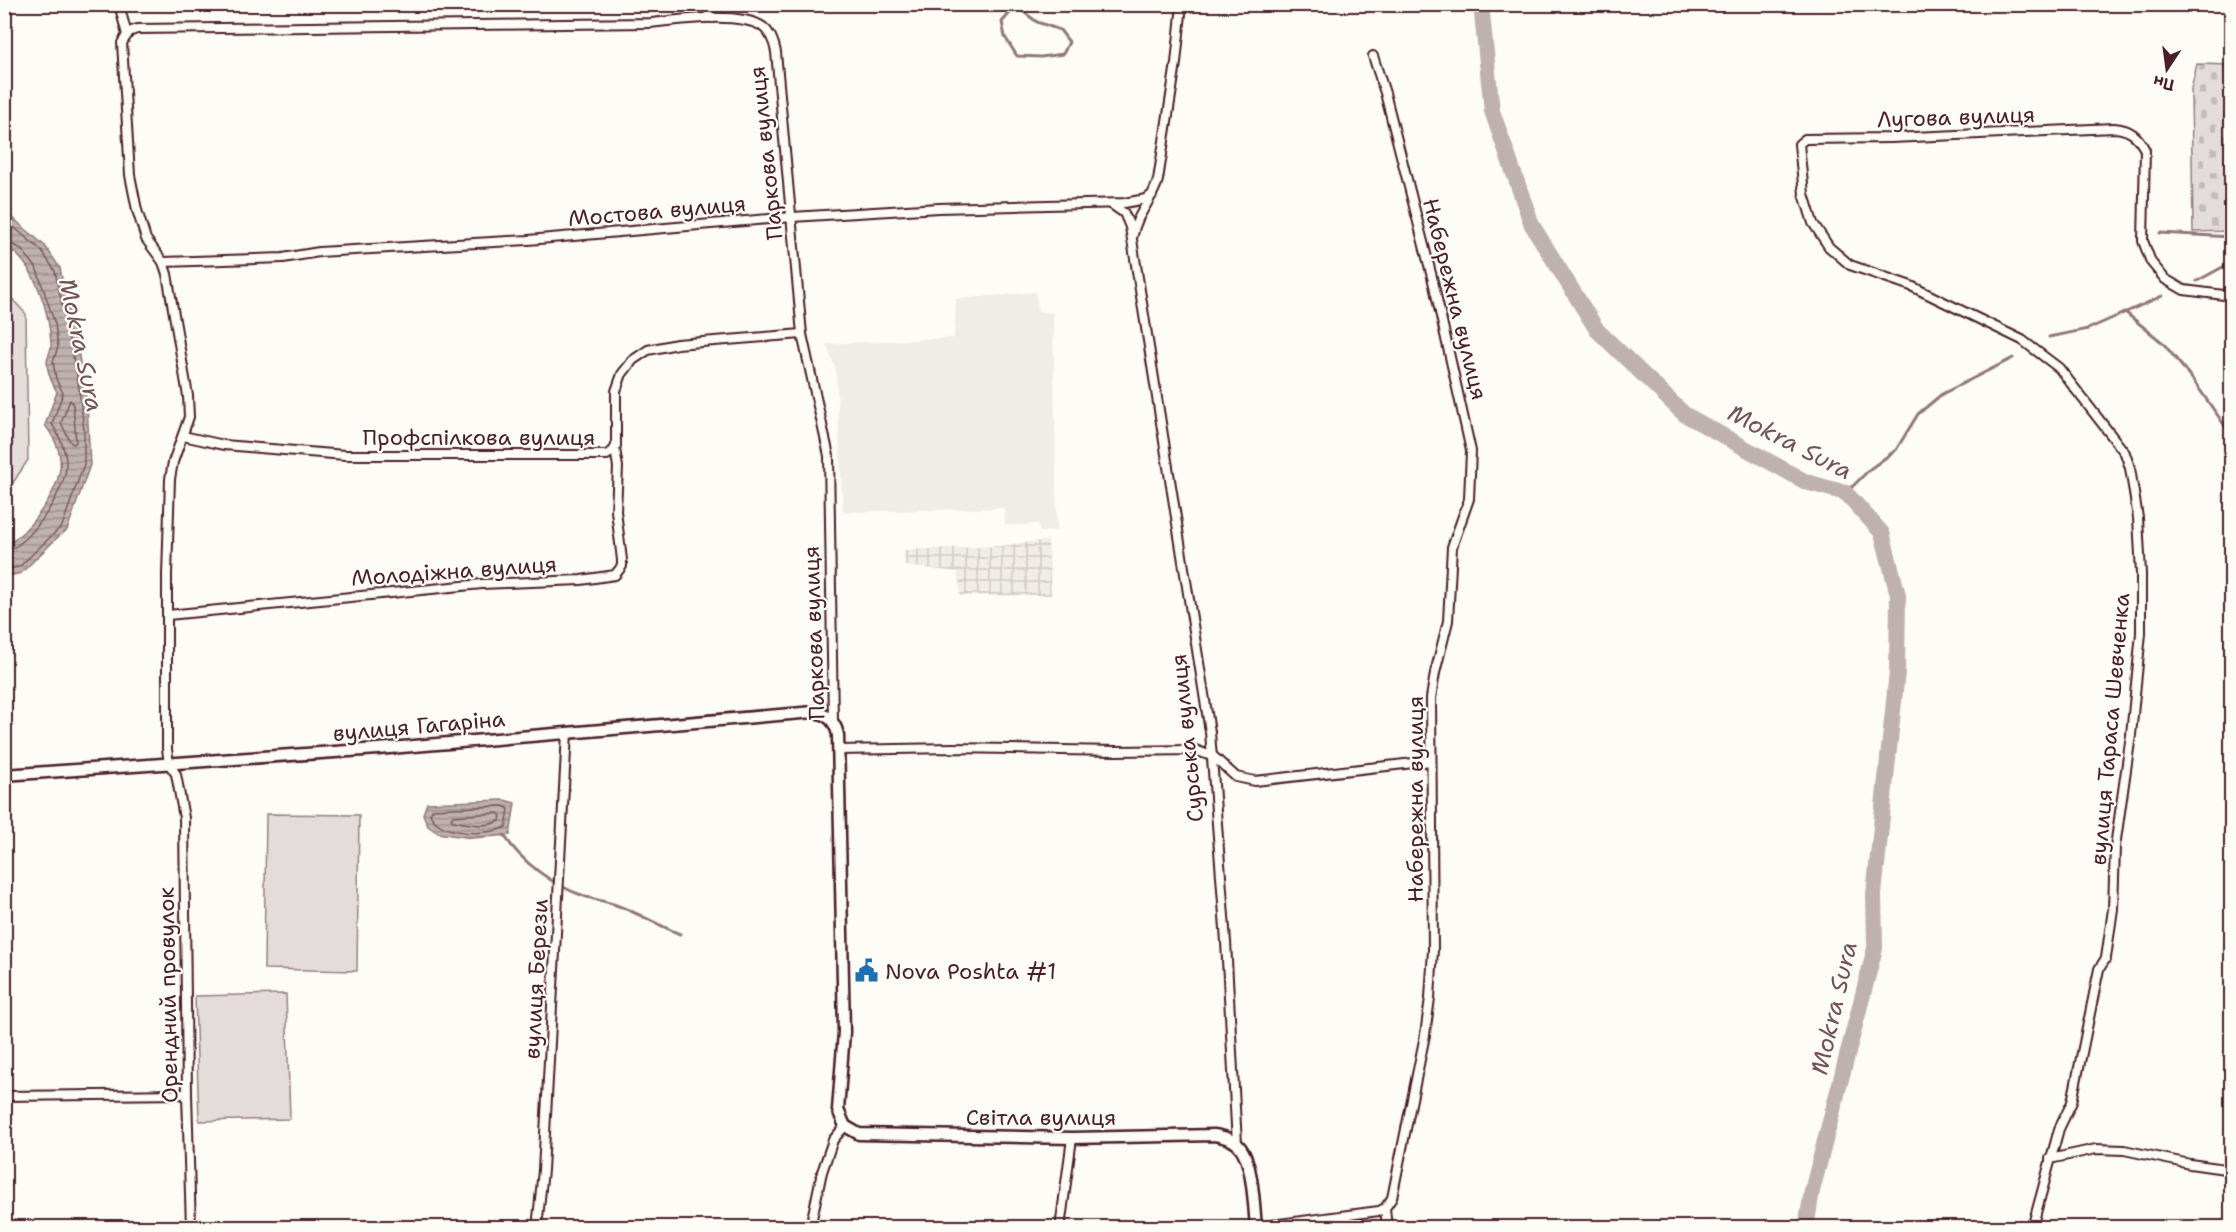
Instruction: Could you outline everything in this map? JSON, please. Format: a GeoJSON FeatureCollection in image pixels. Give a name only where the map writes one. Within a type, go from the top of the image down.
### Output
{"type":"FeatureCollection","features":[{"type":"Feature","properties":{"kind":"street"},"geometry":{"type":"LineString","coordinates":[[119,4],[127,35]]}},
{"type":"Feature","properties":{"kind":"street"},"geometry":{"type":"LineString","coordinates":[[703,4],[713,18]]}},
{"type":"Feature","properties":{"kind":"street","name":"Сурська вулиця"},"geometry":{"type":"LineString","coordinates":[[1132,245],[1135,226],[1156,188],[1163,157],[1182,4]]}},
{"type":"Feature","properties":{"kind":"street"},"geometry":{"type":"LineString","coordinates":[[170,764],[167,749],[170,479],[173,462],[189,417],[188,396],[167,274],[163,262],[146,238],[137,210],[130,175],[122,44],[127,35],[137,29],[639,23],[713,18]]}},
{"type":"Feature","properties":{"kind":"street","name":"Паркова вулиця"},"geometry":{"type":"LineString","coordinates":[[713,18],[751,22],[763,27],[769,34],[776,52],[802,334],[829,456],[833,722],[838,735],[844,1032],[838,1110],[845,1126]]}},
{"type":"Feature","properties":{"kind":"street","name":"Набережна вулиця"},"geometry":{"type":"LineString","coordinates":[[1373,57],[1385,93],[1433,280],[1472,451],[1469,499],[1452,547],[1448,621],[1431,698],[1433,950],[1430,998],[1425,1035],[1392,1198],[1385,1208],[1387,1227]]}},
{"type":"Feature","properties":{"kind":"street","name":"Лугова вулиця"},"geometry":{"type":"LineString","coordinates":[[1801,142],[1805,139],[2124,129],[2133,133],[2141,141],[2145,150],[2143,241],[2151,262],[2165,279],[2184,290],[2232,296]]}},
{"type":"Feature","properties":{"kind":"street","name":"вулиця Тараса Шевченка"},"geometry":{"type":"LineString","coordinates":[[1801,142],[1799,149],[1804,194],[1813,223],[1829,247],[1851,265],[1911,286],[2022,340],[2059,368],[2125,453],[2130,468],[2138,518],[2141,633],[2131,735],[2115,847],[2113,909],[2106,958],[2099,969],[2072,1102],[2059,1129],[2032,1227]]}},
{"type":"Feature","properties":{"kind":"street","name":"Мостова вулиця"},"geometry":{"type":"LineString","coordinates":[[163,262],[283,258],[319,252],[528,240],[792,217],[939,208],[1135,202],[1152,195]]}},
{"type":"Feature","properties":{"kind":"street","name":"Сурська вулиця"},"geometry":{"type":"LineString","coordinates":[[1105,203],[1112,204],[1124,213],[1130,227],[1210,732],[1226,942],[1237,1144],[1247,1161],[1256,1227]]}},
{"type":"Feature","properties":{"kind":"street","name":"Профспілкова вулиця"},"geometry":{"type":"LineString","coordinates":[[183,436],[224,445],[345,455],[603,456],[615,449],[616,391],[622,374],[633,360],[648,350],[677,344],[802,334]]}},
{"type":"Feature","properties":{"kind":"street","name":"Молодіжна вулиця"},"geometry":{"type":"LineString","coordinates":[[168,615],[482,584],[581,580],[615,575],[622,566],[616,511],[618,467],[615,449]]}},
{"type":"Feature","properties":{"kind":"street","name":"вулиця Гагаріна"},"geometry":{"type":"LineString","coordinates":[[4,775],[170,764],[813,712],[823,713],[833,722]]}},
{"type":"Feature","properties":{"kind":"street","name":"вулиця Берези"},"geometry":{"type":"LineString","coordinates":[[537,1227],[543,1170],[567,733]]}},
{"type":"Feature","properties":{"kind":"street"},"geometry":{"type":"LineString","coordinates":[[838,750],[953,748],[1195,750],[1211,755],[1236,777],[1255,781],[1431,760]]}},
{"type":"Feature","properties":{"kind":"street","name":"Орендний провулок"},"geometry":{"type":"LineString","coordinates":[[170,764],[176,774],[184,818],[191,1227]]}},
{"type":"Feature","properties":{"kind":"street"},"geometry":{"type":"LineString","coordinates":[[4,1096],[187,1094]]}},
{"type":"Feature","properties":{"kind":"street"},"geometry":{"type":"LineString","coordinates":[[810,1227],[822,1172],[832,1140],[845,1126]]}},
{"type":"Feature","properties":{"kind":"street","name":"Світла вулиця"},"geometry":{"type":"LineString","coordinates":[[845,1126],[860,1134],[1072,1138],[1215,1135],[1237,1144]]}},
{"type":"Feature","properties":{"kind":"street"},"geometry":{"type":"LineString","coordinates":[[1060,1227],[1072,1138]]}},
{"type":"Feature","properties":{"kind":"street"},"geometry":{"type":"LineString","coordinates":[[2050,1159],[2096,1149],[2124,1150],[2232,1170]]}},
{"type":"Feature","properties":{"kind":"street"},"geometry":{"type":"LineString","coordinates":[[1256,1227],[1379,1211],[1385,1208]]}},
{"type":"Feature","properties":{"kind":"shaded area"},"geometry":{"type":"Polygon","coordinates":[[[1036,292],[1038,311],[1053,313],[1057,530],[1040,532],[1038,524],[1005,525],[1004,508],[843,512],[836,370],[826,344],[954,338],[956,299],[1036,292]]]}},
{"type":"Feature","properties":{"kind":"shaded area"},"geometry":{"type":"Polygon","coordinates":[[[1048,541],[1051,595],[960,596],[958,572],[905,566],[904,550],[1002,546],[1048,541]]]}},
{"type":"Feature","properties":{"kind":"green space"},"geometry":{"type":"Polygon","coordinates":[[[2197,64],[2231,65],[2231,231],[2193,232],[2191,89],[2197,64]]]}},
{"type":"Feature","properties":{"kind":"green space"},"geometry":{"type":"Polygon","coordinates":[[[5,291],[26,314],[28,460],[5,495],[5,291]]]}},
{"type":"Feature","properties":{"kind":"green space"},"geometry":{"type":"Polygon","coordinates":[[[266,814],[359,815],[357,971],[264,969],[266,814]]]}},
{"type":"Feature","properties":{"kind":"green space"},"geometry":{"type":"Polygon","coordinates":[[[286,994],[290,1119],[199,1121],[195,996],[286,994]]]}},
{"type":"Feature","properties":{"kind":"water"},"geometry":{"type":"Polygon","coordinates":[[[6,212],[45,246],[60,268],[73,322],[87,403],[90,465],[67,530],[21,573],[5,577],[5,546],[23,532],[40,512],[58,479],[60,468],[57,445],[45,425],[57,392],[47,366],[51,346],[50,330],[43,302],[32,275],[16,253],[5,246],[6,212]]]}},
{"type":"Feature","properties":{"kind":"water"},"geometry":{"type":"Polygon","coordinates":[[[504,800],[515,803],[510,835],[472,838],[438,833],[428,826],[423,814],[427,803],[504,800]]]}},
{"type":"Feature","properties":{"kind":"waterway"},"geometry":{"type":"LineString","coordinates":[[1013,4],[1037,22],[1060,30],[1069,42],[1063,54],[1041,57],[1017,56],[1005,37],[1002,22],[1015,7]]}},
{"type":"Feature","properties":{"kind":"waterway","name":"Mokra Sura"},"geometry":{"type":"LineString","coordinates":[[1481,4],[1492,111],[1532,225],[1597,330],[1684,414],[1806,482],[1846,493],[1882,533],[1898,595],[1897,672],[1874,894],[1875,948],[1812,1191],[1806,1228]]}},
{"type":"Feature","properties":{"kind":"waterway"},"geometry":{"type":"LineString","coordinates":[[2160,233],[2232,237]]}},
{"type":"Feature","properties":{"kind":"waterway"},"geometry":{"type":"LineString","coordinates":[[2197,281],[2232,262]]}},
{"type":"Feature","properties":{"kind":"waterway"},"geometry":{"type":"LineString","coordinates":[[2049,337],[2088,329],[2162,296]]}},
{"type":"Feature","properties":{"kind":"waterway"},"geometry":{"type":"LineString","coordinates":[[2125,312],[2163,343],[2193,380],[2232,436]]}},
{"type":"Feature","properties":{"kind":"waterway"},"geometry":{"type":"LineString","coordinates":[[1846,493],[1870,469],[1896,450],[1918,414],[1942,394],[2013,358]]}},
{"type":"Feature","properties":{"kind":"waterway"},"geometry":{"type":"LineString","coordinates":[[504,835],[529,864],[561,886],[584,896],[624,908],[680,934]]}},
{"type":"Feature","properties":{"kind":"place","name":"Nova Poshta #1"},"geometry":{"type":"Point","coordinates":[867,971]}}]}
